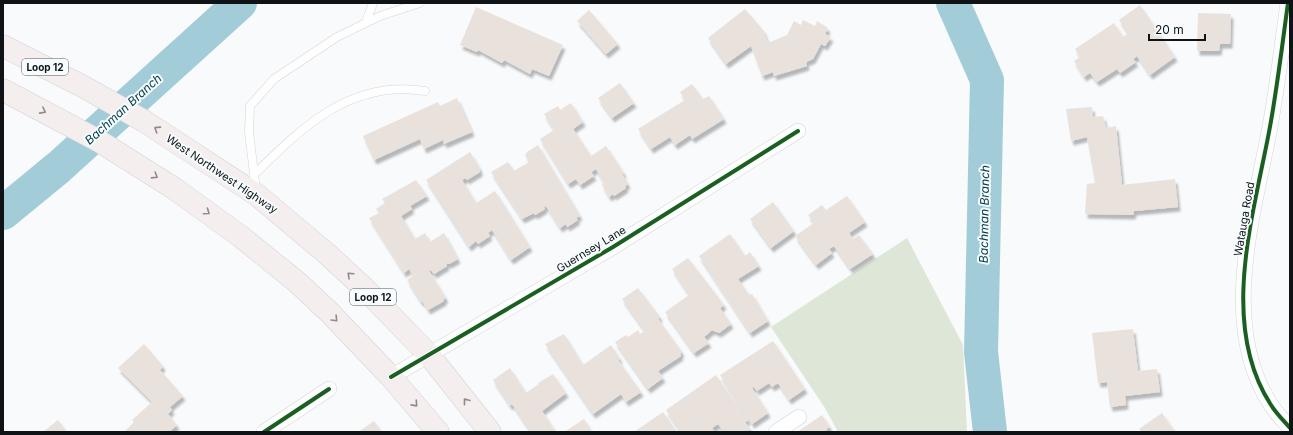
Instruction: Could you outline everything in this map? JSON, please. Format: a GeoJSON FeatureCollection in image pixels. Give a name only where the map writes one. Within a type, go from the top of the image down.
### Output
{"type":"FeatureCollection","features":[{"type":"Feature","properties":{"kind":"main road","name":"West Northwest Highway"},"geometry":{"type":"LineString","coordinates":[[3,46],[86,88],[249,184],[364,288],[429,355],[490,432]]}},
{"type":"Feature","properties":{"kind":"main road"},"geometry":{"type":"LineString","coordinates":[[6,91],[99,141],[176,190],[240,236],[297,282],[329,312],[391,377],[438,432]]}},
{"type":"Feature","properties":{"kind":"street","name":"Watauga Road"},"geometry":{"type":"LineString","coordinates":[[1288,3],[1270,130],[1246,250],[1242,293],[1249,350],[1259,382],[1271,405],[1290,428]]}},
{"type":"Feature","properties":{"kind":"street","name":"Guernsey Lane"},"geometry":{"type":"LineString","coordinates":[[391,377],[607,251],[798,132]]}},
{"type":"Feature","properties":{"kind":"street"},"geometry":{"type":"LineString","coordinates":[[264,432],[329,389]]}},
{"type":"Feature","properties":{"kind":"street"},"geometry":{"type":"LineString","coordinates":[[776,432],[799,417]]}},
{"type":"Feature","properties":{"kind":"lane"},"geometry":{"type":"LineString","coordinates":[[366,22],[373,3]]}},
{"type":"Feature","properties":{"kind":"lane"},"geometry":{"type":"LineString","coordinates":[[249,184],[250,106],[274,79],[337,37],[380,16],[420,3]]}},
{"type":"Feature","properties":{"kind":"lane"},"geometry":{"type":"LineString","coordinates":[[249,184],[278,151],[328,111],[352,98],[383,90],[409,88],[425,91]]}},
{"type":"Feature","properties":{"kind":"green space"},"geometry":{"type":"Polygon","coordinates":[[[907,238],[963,345],[967,432],[838,432],[825,408],[771,327],[907,238]]]}},
{"type":"Feature","properties":{"kind":"building"},"geometry":{"type":"Polygon","coordinates":[[[1140,5],[1175,57],[1150,75],[1137,56],[1133,59],[1136,62],[1120,73],[1117,69],[1097,82],[1090,73],[1084,77],[1074,61],[1080,57],[1075,49],[1114,23],[1123,37],[1128,33],[1119,20],[1140,5]]]}},
{"type":"Feature","properties":{"kind":"building"},"geometry":{"type":"Polygon","coordinates":[[[476,7],[563,45],[549,76],[532,69],[530,74],[504,60],[502,63],[478,50],[477,52],[460,45],[476,7]]]}},
{"type":"Feature","properties":{"kind":"building"},"geometry":{"type":"Polygon","coordinates":[[[745,9],[763,30],[768,43],[787,35],[794,21],[801,25],[803,20],[815,26],[817,21],[828,28],[825,34],[831,37],[825,46],[821,44],[813,59],[806,62],[807,66],[774,76],[773,72],[762,76],[751,46],[726,64],[708,38],[745,9]]]}},
{"type":"Feature","properties":{"kind":"building"},"geometry":{"type":"Polygon","coordinates":[[[589,10],[618,44],[606,54],[577,21],[589,10]]]}},
{"type":"Feature","properties":{"kind":"building"},"geometry":{"type":"Polygon","coordinates":[[[1198,13],[1231,14],[1230,44],[1220,44],[1219,51],[1197,51],[1198,13]]]}},
{"type":"Feature","properties":{"kind":"building"},"geometry":{"type":"Polygon","coordinates":[[[620,83],[634,103],[612,118],[598,98],[620,83]]]}},
{"type":"Feature","properties":{"kind":"building"},"geometry":{"type":"Polygon","coordinates":[[[692,84],[703,99],[709,96],[724,119],[692,139],[690,135],[675,145],[670,137],[651,149],[638,129],[685,100],[680,92],[692,84]]]}},
{"type":"Feature","properties":{"kind":"building"},"geometry":{"type":"Polygon","coordinates":[[[457,98],[472,132],[444,144],[443,140],[424,149],[420,139],[374,160],[363,136],[438,102],[440,106],[457,98]]]}},
{"type":"Feature","properties":{"kind":"building"},"geometry":{"type":"Polygon","coordinates":[[[571,103],[583,122],[573,129],[591,156],[606,146],[624,173],[622,174],[628,184],[625,186],[626,188],[614,196],[613,194],[609,197],[602,185],[604,183],[596,169],[591,172],[594,176],[580,185],[576,179],[568,184],[540,139],[554,130],[544,114],[558,106],[560,110],[571,103]]]}},
{"type":"Feature","properties":{"kind":"building"},"geometry":{"type":"Polygon","coordinates":[[[1092,107],[1093,117],[1103,116],[1106,128],[1116,126],[1122,185],[1175,179],[1178,207],[1134,211],[1133,215],[1085,214],[1087,184],[1095,183],[1087,137],[1071,141],[1066,109],[1092,107]]]}},
{"type":"Feature","properties":{"kind":"building"},"geometry":{"type":"Polygon","coordinates":[[[538,145],[580,216],[576,218],[578,220],[567,227],[566,224],[560,228],[546,206],[544,207],[545,209],[535,215],[534,213],[522,219],[491,172],[508,162],[514,171],[529,162],[525,155],[538,145]]]}},
{"type":"Feature","properties":{"kind":"building"},"geometry":{"type":"Polygon","coordinates":[[[470,152],[480,169],[480,172],[467,180],[466,178],[462,180],[476,203],[495,191],[530,247],[511,260],[492,230],[488,233],[490,236],[478,244],[476,241],[469,247],[426,180],[470,152]]]}},
{"type":"Feature","properties":{"kind":"building"},"geometry":{"type":"Polygon","coordinates":[[[416,180],[427,196],[410,206],[412,209],[401,216],[415,239],[425,233],[430,242],[444,233],[458,259],[449,264],[446,263],[447,266],[434,274],[431,270],[429,271],[446,298],[444,301],[428,310],[407,280],[413,276],[409,269],[404,273],[369,218],[379,213],[376,209],[385,203],[382,199],[416,180]]]}},
{"type":"Feature","properties":{"kind":"building"},"geometry":{"type":"Polygon","coordinates":[[[847,196],[865,222],[849,233],[853,239],[859,235],[873,254],[850,269],[834,246],[829,249],[832,253],[816,265],[795,236],[814,223],[808,215],[822,205],[826,210],[847,196]]]}},
{"type":"Feature","properties":{"kind":"building"},"geometry":{"type":"Polygon","coordinates":[[[773,202],[794,231],[771,248],[750,219],[773,202]]]}},
{"type":"Feature","properties":{"kind":"building"},"geometry":{"type":"Polygon","coordinates":[[[730,234],[745,256],[750,252],[759,266],[738,279],[749,295],[752,294],[768,321],[750,333],[699,256],[730,234]]]}},
{"type":"Feature","properties":{"kind":"building"},"geometry":{"type":"Polygon","coordinates":[[[688,258],[724,305],[720,308],[731,324],[719,333],[712,330],[704,337],[709,343],[694,353],[665,312],[689,295],[672,269],[688,258]]]}},
{"type":"Feature","properties":{"kind":"building"},"geometry":{"type":"Polygon","coordinates":[[[638,288],[660,317],[658,319],[682,352],[680,354],[681,356],[658,371],[663,378],[648,389],[615,342],[626,335],[628,337],[638,330],[640,334],[645,331],[622,299],[638,288]]]}},
{"type":"Feature","properties":{"kind":"building"},"geometry":{"type":"Polygon","coordinates":[[[1133,329],[1138,371],[1157,369],[1160,392],[1125,396],[1126,405],[1110,407],[1107,382],[1098,383],[1092,333],[1133,329]]]}},
{"type":"Feature","properties":{"kind":"building"},"geometry":{"type":"Polygon","coordinates":[[[564,334],[583,365],[611,345],[620,359],[618,360],[641,392],[626,402],[621,394],[593,414],[545,344],[564,334]]]}},
{"type":"Feature","properties":{"kind":"building"},"geometry":{"type":"Polygon","coordinates":[[[773,341],[805,389],[789,400],[778,383],[772,387],[769,383],[757,391],[754,387],[752,388],[768,413],[752,424],[720,375],[773,341]]]}},
{"type":"Feature","properties":{"kind":"building"},"geometry":{"type":"Polygon","coordinates":[[[144,344],[163,366],[160,370],[183,396],[170,407],[172,410],[168,414],[177,425],[169,432],[124,432],[134,422],[132,420],[152,402],[118,368],[144,344]]]}},
{"type":"Feature","properties":{"kind":"building"},"geometry":{"type":"Polygon","coordinates":[[[510,368],[526,393],[539,384],[538,383],[553,374],[566,393],[542,411],[556,432],[531,432],[512,404],[510,406],[493,380],[510,368]]]}},
{"type":"Feature","properties":{"kind":"building"},"geometry":{"type":"Polygon","coordinates":[[[716,375],[748,420],[745,422],[750,429],[746,432],[724,432],[718,424],[712,428],[715,432],[681,432],[666,410],[716,375]]]}},
{"type":"Feature","properties":{"kind":"building"},"geometry":{"type":"Polygon","coordinates":[[[663,412],[677,432],[634,432],[663,412]]]}},
{"type":"Feature","properties":{"kind":"building"},"geometry":{"type":"Polygon","coordinates":[[[1162,413],[1175,432],[1142,432],[1139,429],[1162,413]]]}},
{"type":"Feature","properties":{"kind":"building"},"geometry":{"type":"Polygon","coordinates":[[[822,415],[830,427],[826,429],[828,432],[797,432],[822,415]]]}},
{"type":"Feature","properties":{"kind":"building"},"geometry":{"type":"Polygon","coordinates":[[[584,419],[592,432],[564,432],[584,419]]]}},
{"type":"Feature","properties":{"kind":"building"},"geometry":{"type":"Polygon","coordinates":[[[58,420],[67,432],[43,432],[58,420]]]}},
{"type":"Feature","properties":{"kind":"building"},"geometry":{"type":"Polygon","coordinates":[[[374,421],[382,432],[358,432],[374,421]]]}},
{"type":"Feature","properties":{"kind":"waterway","name":"Bachman Branch"},"geometry":{"type":"LineString","coordinates":[[3,213],[59,167],[240,3]]}},
{"type":"Feature","properties":{"kind":"waterway","name":"Bachman Branch"},"geometry":{"type":"LineString","coordinates":[[953,3],[987,80],[981,352],[990,432]]}},
{"type":"Feature","properties":{"kind":"cycle path"},"geometry":{"type":"LineString","coordinates":[[1288,3],[1272,116],[1249,235],[1244,270],[1243,306],[1246,341],[1255,374],[1271,405],[1290,428]]}},
{"type":"Feature","properties":{"kind":"cycle path"},"geometry":{"type":"LineString","coordinates":[[391,377],[613,247],[798,131]]}},
{"type":"Feature","properties":{"kind":"cycle path"},"geometry":{"type":"LineString","coordinates":[[264,432],[329,389]]}}]}
